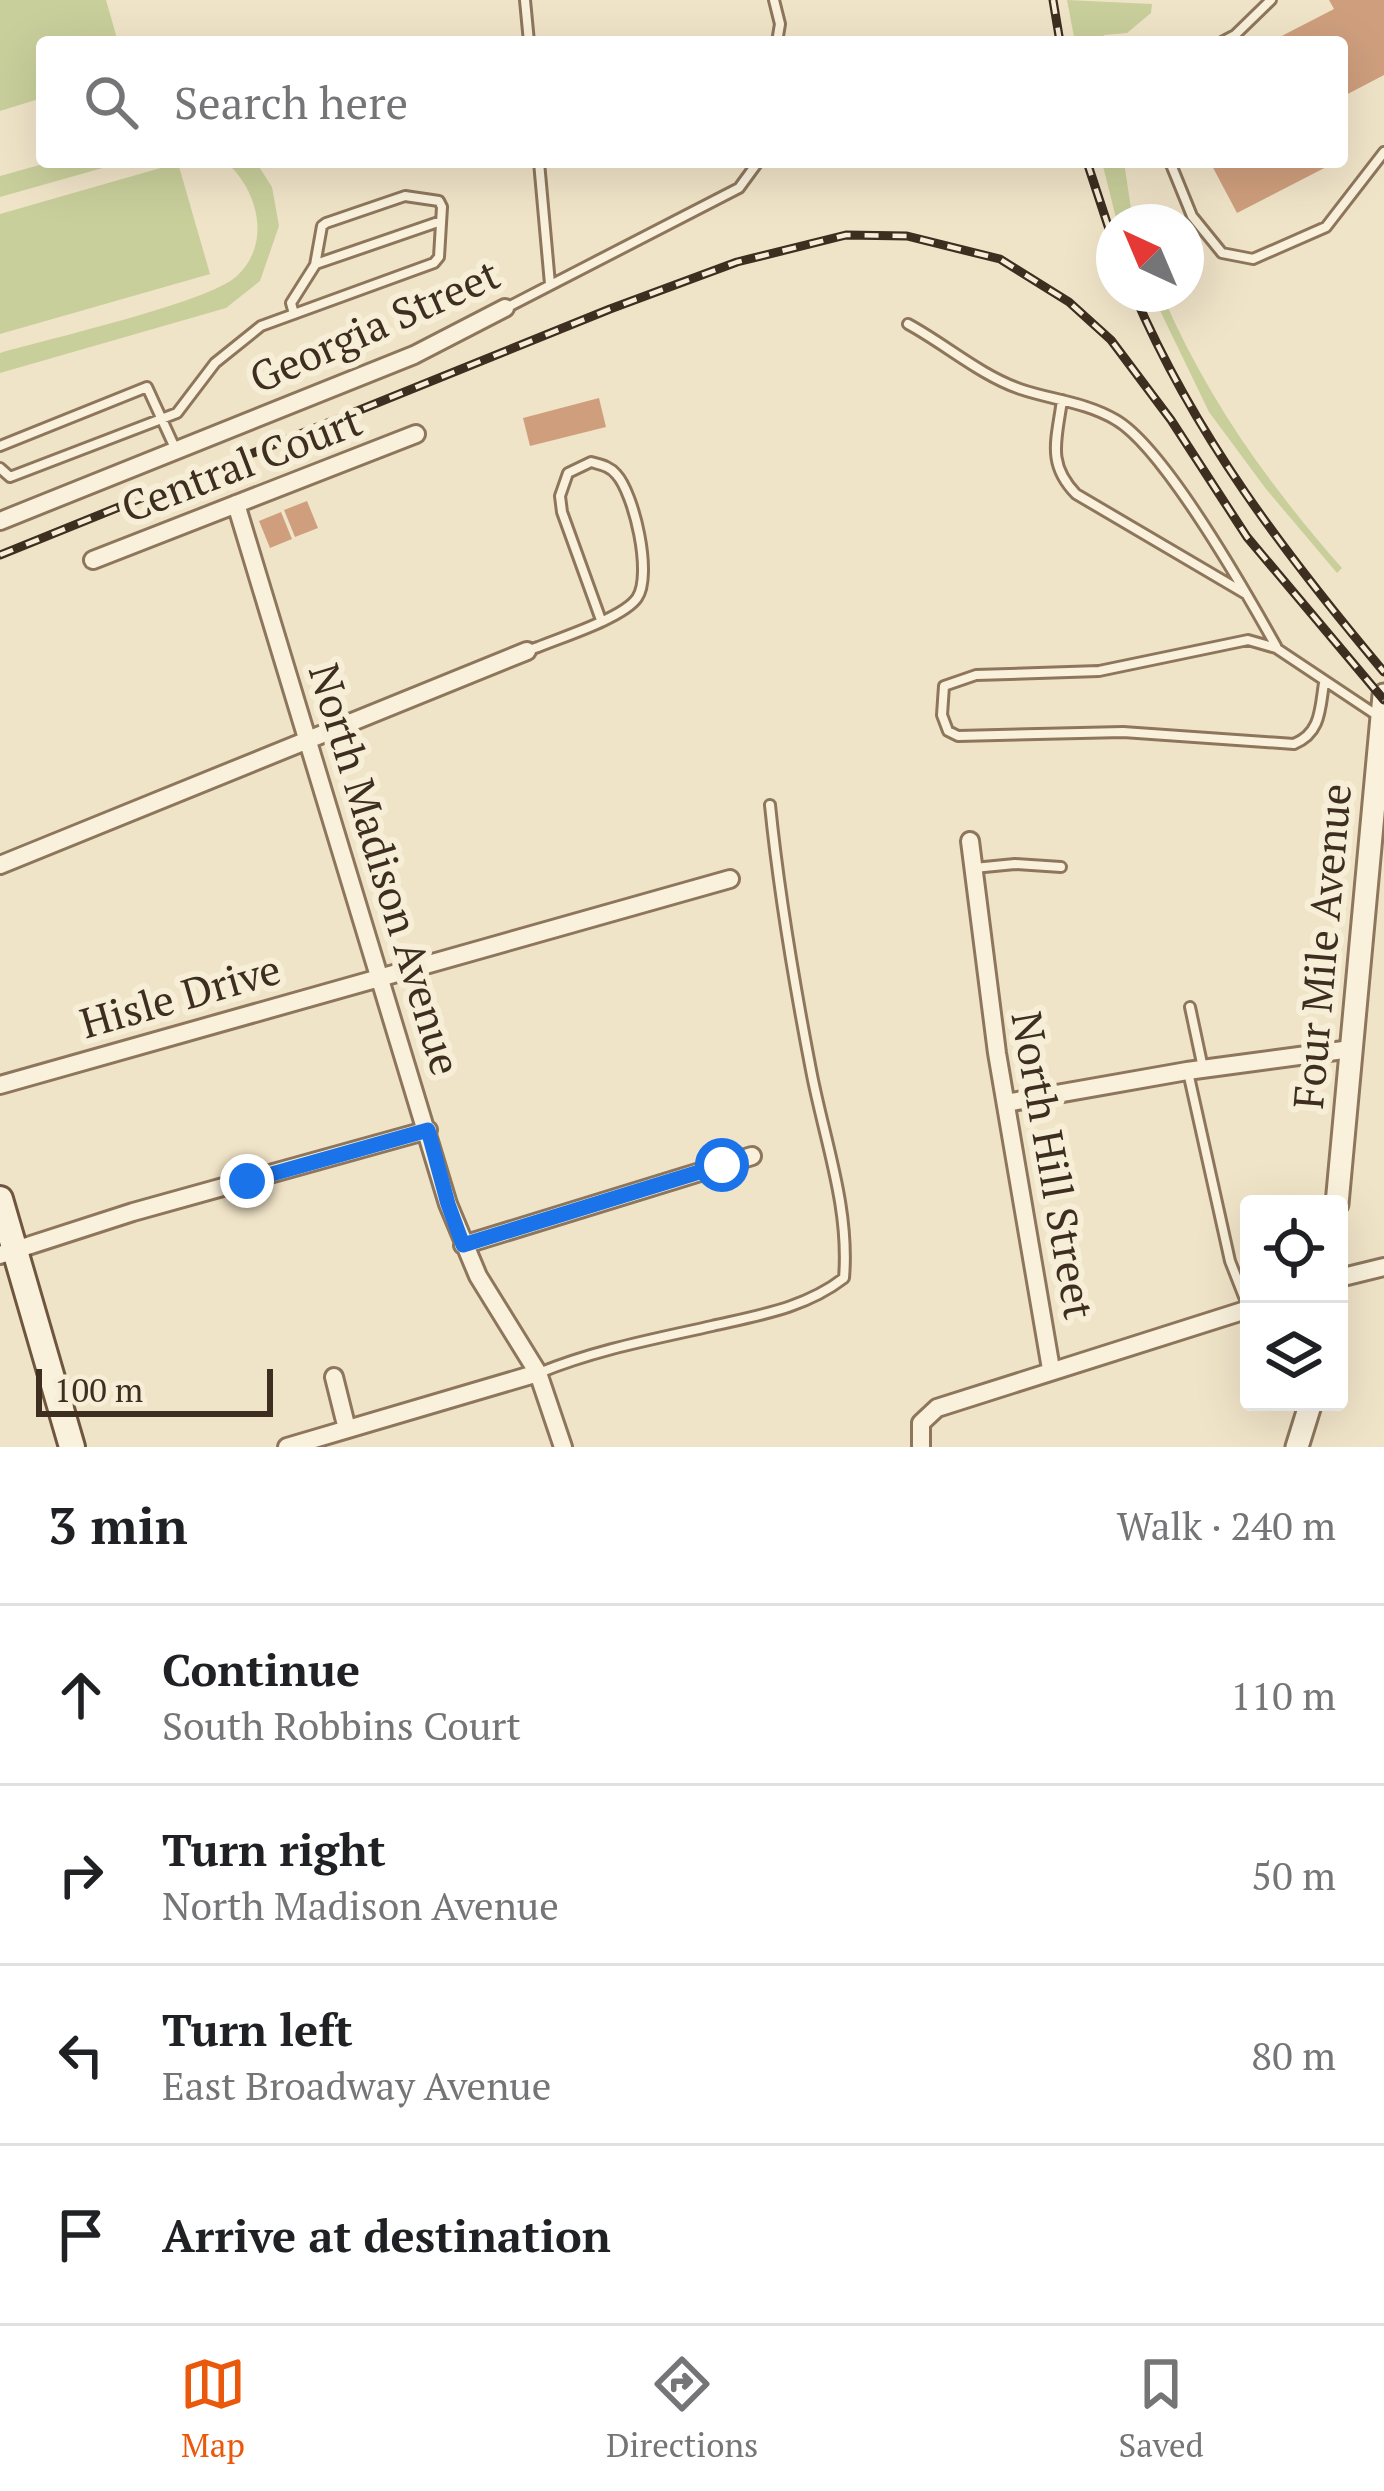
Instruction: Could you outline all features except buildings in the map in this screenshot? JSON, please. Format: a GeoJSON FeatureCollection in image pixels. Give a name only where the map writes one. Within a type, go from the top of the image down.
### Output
{"type":"FeatureCollection","features":[{"type":"Feature","properties":{"kind":"main road"},"geometry":{"type":"LineString","coordinates":[[0,1199],[8,1252],[71,1447]]}},
{"type":"Feature","properties":{"kind":"street","name":"Georgia Street"},"geometry":{"type":"LineString","coordinates":[[0,520],[414,355],[505,308]]}},
{"type":"Feature","properties":{"kind":"street","name":"Central Court"},"geometry":{"type":"LineString","coordinates":[[93,560],[416,434]]}},
{"type":"Feature","properties":{"kind":"street","name":"North Madison Avenue"},"geometry":{"type":"LineString","coordinates":[[236,504],[448,1204],[463,1245],[538,1373],[563,1447]]}},
{"type":"Feature","properties":{"kind":"street"},"geometry":{"type":"LineString","coordinates":[[0,865],[527,651]]}},
{"type":"Feature","properties":{"kind":"street","name":"Four Mile Avenue"},"geometry":{"type":"LineString","coordinates":[[1338,1195],[1382,706]]}},
{"type":"Feature","properties":{"kind":"street","name":"North Hill Street"},"geometry":{"type":"LineString","coordinates":[[921,1447],[919,1433],[927,1415],[937,1408],[1051,1369],[1006,1103],[970,841]]}},
{"type":"Feature","properties":{"kind":"street","name":"Hisle Drive"},"geometry":{"type":"LineString","coordinates":[[0,1084],[730,880]]}},
{"type":"Feature","properties":{"kind":"street"},"geometry":{"type":"LineString","coordinates":[[1006,1103],[1351,1049]]}},
{"type":"Feature","properties":{"kind":"street"},"geometry":{"type":"LineString","coordinates":[[8,1252],[428,1130]]}},
{"type":"Feature","properties":{"kind":"street"},"geometry":{"type":"LineString","coordinates":[[463,1245],[752,1156]]}},
{"type":"Feature","properties":{"kind":"street"},"geometry":{"type":"LineString","coordinates":[[1348,1276],[1384,1267]]}},
{"type":"Feature","properties":{"kind":"street"},"geometry":{"type":"LineString","coordinates":[[1051,1369],[1240,1312]]}},
{"type":"Feature","properties":{"kind":"street"},"geometry":{"type":"LineString","coordinates":[[293,1446],[538,1373]]}},
{"type":"Feature","properties":{"kind":"street"},"geometry":{"type":"LineString","coordinates":[[334,1378],[347,1429]]}},
{"type":"Feature","properties":{"kind":"street"},"geometry":{"type":"LineString","coordinates":[[1297,1447],[1309,1411]]}},
{"type":"Feature","properties":{"kind":"lane"},"geometry":{"type":"LineString","coordinates":[[525,0],[528,36]]}},
{"type":"Feature","properties":{"kind":"lane"},"geometry":{"type":"LineString","coordinates":[[774,0],[778,36]]}},
{"type":"Feature","properties":{"kind":"lane"},"geometry":{"type":"LineString","coordinates":[[1233,36],[1271,0]]}},
{"type":"Feature","properties":{"kind":"lane"},"geometry":{"type":"LineString","coordinates":[[1172,168],[1192,217],[1222,253],[1252,259],[1326,226],[1384,152]]}},
{"type":"Feature","properties":{"kind":"lane"},"geometry":{"type":"LineString","coordinates":[[540,168],[550,284]]}},
{"type":"Feature","properties":{"kind":"lane","name":"Georgia Street"},"geometry":{"type":"LineString","coordinates":[[505,308],[739,188],[754,168]]}},
{"type":"Feature","properties":{"kind":"lane"},"geometry":{"type":"LineString","coordinates":[[0,468],[10,477],[177,412],[215,363],[261,326],[294,314],[434,263],[439,257],[439,201],[405,196],[322,226],[314,265],[291,303],[294,314]]}},
{"type":"Feature","properties":{"kind":"lane"},"geometry":{"type":"LineString","coordinates":[[314,265],[441,221]]}},
{"type":"Feature","properties":{"kind":"lane"},"geometry":{"type":"LineString","coordinates":[[908,324],[995,379],[1120,422],[1174,483],[1276,648]]}},
{"type":"Feature","properties":{"kind":"lane"},"geometry":{"type":"LineString","coordinates":[[0,446],[147,387],[176,450]]}},
{"type":"Feature","properties":{"kind":"lane"},"geometry":{"type":"LineString","coordinates":[[1062,400],[1054,460],[1062,480],[1076,494],[1247,595]]}},
{"type":"Feature","properties":{"kind":"lane"},"geometry":{"type":"LineString","coordinates":[[527,651],[625,610],[636,600],[644,580],[645,563],[626,489],[611,468],[591,462],[568,473],[560,496],[601,620]]}},
{"type":"Feature","properties":{"kind":"lane"},"geometry":{"type":"LineString","coordinates":[[1324,682],[1315,728],[1309,738],[1294,744],[1123,732],[958,736],[948,731],[942,715],[944,686],[976,675],[1099,671],[1248,640],[1276,648],[1324,682],[1382,706]]}},
{"type":"Feature","properties":{"kind":"lane"},"geometry":{"type":"LineString","coordinates":[[538,1373],[634,1343],[780,1311],[820,1297],[844,1278],[847,1248],[840,1197],[812,1073],[770,805]]}},
{"type":"Feature","properties":{"kind":"lane"},"geometry":{"type":"LineString","coordinates":[[973,868],[1061,867]]}},
{"type":"Feature","properties":{"kind":"lane"},"geometry":{"type":"LineString","coordinates":[[1190,1007],[1195,1070],[1230,1261],[1247,1303]]}},
{"type":"Feature","properties":{"kind":"green space"},"geometry":{"type":"Polygon","coordinates":[[[0,0],[106,0],[116,36],[36,36],[36,100],[0,111],[0,0]]]}},
{"type":"Feature","properties":{"kind":"green space"},"geometry":{"type":"Polygon","coordinates":[[[1067,0],[1152,4],[1151,13],[1127,33],[1074,36],[1067,0]]]}},
{"type":"Feature","properties":{"kind":"green space"},"geometry":{"type":"Polygon","coordinates":[[[36,166],[103,168],[0,197],[0,176],[36,166]]]}},
{"type":"Feature","properties":{"kind":"green space"},"geometry":{"type":"Polygon","coordinates":[[[161,168],[179,168],[210,274],[0,334],[0,214],[161,168]]]}},
{"type":"Feature","properties":{"kind":"green space"},"geometry":{"type":"Polygon","coordinates":[[[232,168],[260,168],[272,187],[279,226],[260,281],[226,308],[0,373],[0,353],[161,309],[237,276],[255,248],[257,217],[232,168]]]}},
{"type":"Feature","properties":{"kind":"green space"},"geometry":{"type":"Polygon","coordinates":[[[1104,168],[1125,168],[1130,204],[1112,204],[1104,168]]]}},
{"type":"Feature","properties":{"kind":"green space"},"geometry":{"type":"Polygon","coordinates":[[[1161,312],[1170,312],[1219,404],[1264,472],[1342,568],[1337,573],[1266,489],[1209,412],[1161,312]]]}},
{"type":"Feature","properties":{"kind":"railway"},"geometry":{"type":"LineString","coordinates":[[1053,0],[1059,36]]}},
{"type":"Feature","properties":{"kind":"railway"},"geometry":{"type":"LineString","coordinates":[[1089,168],[1101,204]]}},
{"type":"Feature","properties":{"kind":"railway"},"geometry":{"type":"LineString","coordinates":[[0,555],[737,262],[846,235],[907,236],[1000,259],[1069,302],[1111,340],[1171,420],[1247,537],[1384,700]]}},
{"type":"Feature","properties":{"kind":"railway"},"geometry":{"type":"LineString","coordinates":[[1142,312],[1185,396],[1245,492],[1384,672]]}},
{"type":"Feature","properties":{"kind":"route"},"geometry":{"type":"LineString","coordinates":[[247,1181],[428,1130],[463,1245],[722,1165]]}}]}
